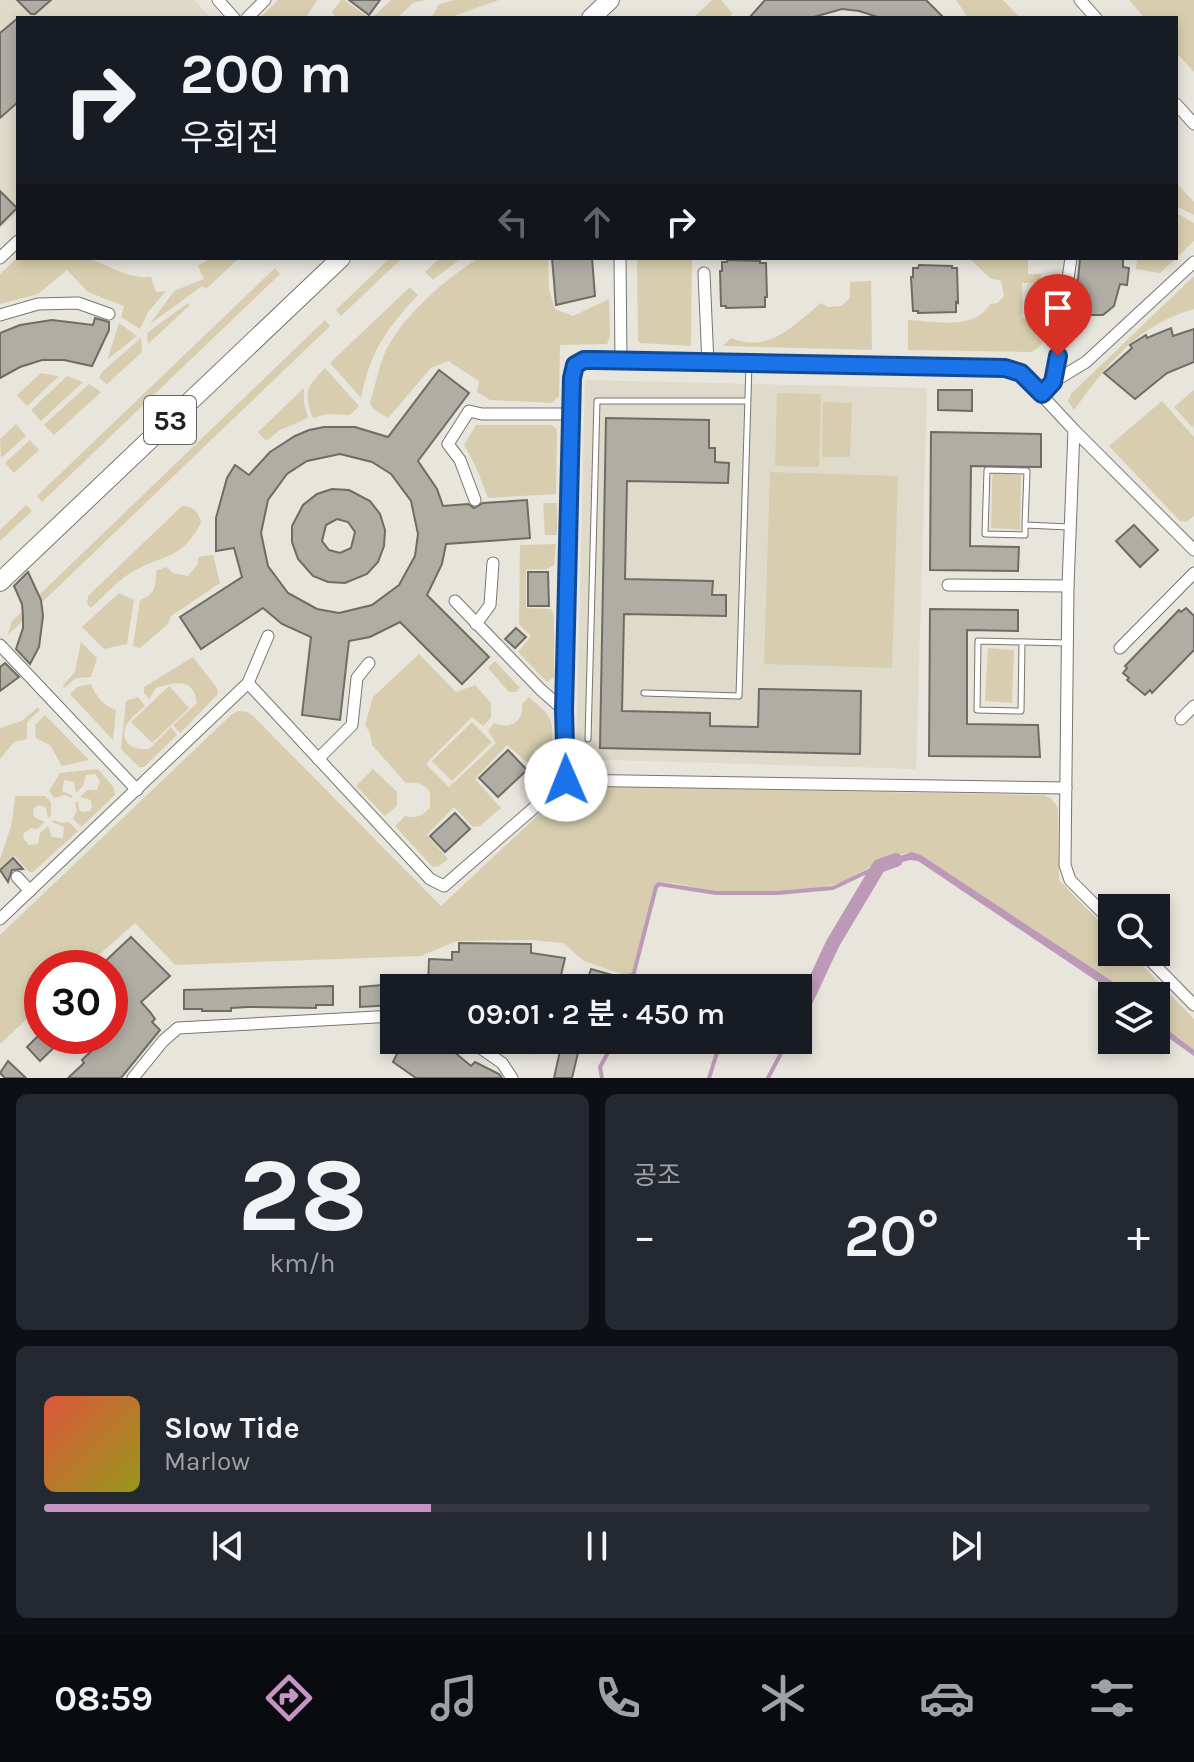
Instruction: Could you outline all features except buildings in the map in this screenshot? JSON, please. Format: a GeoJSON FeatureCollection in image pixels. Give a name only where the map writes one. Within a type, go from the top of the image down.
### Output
{"type":"FeatureCollection","features":[{"type":"Feature","properties":{"kind":"main road"},"geometry":{"type":"LineString","coordinates":[[593,16],[610,0]]}},
{"type":"Feature","properties":{"kind":"main road","name":"53"},"geometry":{"type":"LineString","coordinates":[[0,582],[339,260]]}},
{"type":"Feature","properties":{"kind":"street"},"geometry":{"type":"LineString","coordinates":[[218,0],[232,16]]}},
{"type":"Feature","properties":{"kind":"street"},"geometry":{"type":"LineString","coordinates":[[249,16],[265,0]]}},
{"type":"Feature","properties":{"kind":"street"},"geometry":{"type":"LineString","coordinates":[[1080,0],[1094,16]]}},
{"type":"Feature","properties":{"kind":"street"},"geometry":{"type":"LineString","coordinates":[[1178,106],[1194,124]]}},
{"type":"Feature","properties":{"kind":"street"},"geometry":{"type":"LineString","coordinates":[[0,258],[16,243]]}},
{"type":"Feature","properties":{"kind":"street"},"geometry":{"type":"LineString","coordinates":[[620,260],[621,361]]}},
{"type":"Feature","properties":{"kind":"street"},"geometry":{"type":"LineString","coordinates":[[1053,382],[1071,260]]}},
{"type":"Feature","properties":{"kind":"street"},"geometry":{"type":"LineString","coordinates":[[1042,394],[1053,382],[1086,362],[1194,262]]}},
{"type":"Feature","properties":{"kind":"street"},"geometry":{"type":"LineString","coordinates":[[704,273],[708,364]]}},
{"type":"Feature","properties":{"kind":"street"},"geometry":{"type":"LineString","coordinates":[[0,315],[38,304],[78,303],[109,314]]}},
{"type":"Feature","properties":{"kind":"street"},"geometry":{"type":"LineString","coordinates":[[566,780],[564,710],[571,414],[575,365],[584,360],[1005,368],[1021,373],[1074,430],[1192,543]]}},
{"type":"Feature","properties":{"kind":"street"},"geometry":{"type":"LineString","coordinates":[[475,500],[460,460],[448,444],[469,411],[482,414],[571,414]]}},
{"type":"Feature","properties":{"kind":"street"},"geometry":{"type":"LineString","coordinates":[[1074,430],[1068,586],[1066,873],[1098,907]]}},
{"type":"Feature","properties":{"kind":"street"},"geometry":{"type":"LineString","coordinates":[[476,624],[490,605],[493,563]]}},
{"type":"Feature","properties":{"kind":"street"},"geometry":{"type":"LineString","coordinates":[[1120,648],[1194,573]]}},
{"type":"Feature","properties":{"kind":"street"},"geometry":{"type":"LineString","coordinates":[[948,585],[1068,586]]}},
{"type":"Feature","properties":{"kind":"street"},"geometry":{"type":"LineString","coordinates":[[455,601],[564,710]]}},
{"type":"Feature","properties":{"kind":"street"},"geometry":{"type":"LineString","coordinates":[[0,919],[248,683],[268,636]]}},
{"type":"Feature","properties":{"kind":"street"},"geometry":{"type":"LineString","coordinates":[[0,645],[137,790]]}},
{"type":"Feature","properties":{"kind":"street"},"geometry":{"type":"LineString","coordinates":[[318,759],[352,725],[357,678],[369,663]]}},
{"type":"Feature","properties":{"kind":"street"},"geometry":{"type":"LineString","coordinates":[[248,683],[430,879],[444,886],[566,780],[1066,788]]}},
{"type":"Feature","properties":{"kind":"street"},"geometry":{"type":"LineString","coordinates":[[1181,719],[1194,706]]}},
{"type":"Feature","properties":{"kind":"street"},"geometry":{"type":"LineString","coordinates":[[17,877],[30,891]]}},
{"type":"Feature","properties":{"kind":"street"},"geometry":{"type":"LineString","coordinates":[[1156,966],[1194,1005]]}},
{"type":"Feature","properties":{"kind":"street"},"geometry":{"type":"LineString","coordinates":[[133,1078],[163,1041],[178,1028],[380,1017]]}},
{"type":"Feature","properties":{"kind":"street"},"geometry":{"type":"LineString","coordinates":[[489,1054],[502,1063],[512,1078]]}},
{"type":"Feature","properties":{"kind":"lane"},"geometry":{"type":"LineString","coordinates":[[644,693],[739,696],[749,364]]}},
{"type":"Feature","properties":{"kind":"lane"},"geometry":{"type":"LineString","coordinates":[[588,739],[597,401],[747,401]]}},
{"type":"Feature","properties":{"kind":"lane"},"geometry":{"type":"LineString","coordinates":[[987,470],[1027,471],[1025,525],[1025,535],[985,534],[987,470]]}},
{"type":"Feature","properties":{"kind":"lane"},"geometry":{"type":"LineString","coordinates":[[1025,525],[1070,527]]}},
{"type":"Feature","properties":{"kind":"lane"},"geometry":{"type":"LineString","coordinates":[[1022,642],[1021,711],[977,710],[978,641],[1068,643]]}},
{"type":"Feature","properties":{"kind":"shaded area"},"geometry":{"type":"Polygon","coordinates":[[[0,0],[194,0],[209,16],[16,16],[16,214],[0,229],[0,0]]]}},
{"type":"Feature","properties":{"kind":"shaded area"},"geometry":{"type":"Polygon","coordinates":[[[278,0],[317,0],[307,16],[262,16],[278,0]]]}},
{"type":"Feature","properties":{"kind":"shaded area"},"geometry":{"type":"Polygon","coordinates":[[[344,0],[366,16],[335,16],[332,12],[344,0]]]}},
{"type":"Feature","properties":{"kind":"shaded area"},"geometry":{"type":"Polygon","coordinates":[[[391,0],[426,0],[413,3],[399,16],[374,16],[391,0]]]}},
{"type":"Feature","properties":{"kind":"shaded area"},"geometry":{"type":"Polygon","coordinates":[[[454,0],[499,0],[454,16],[432,16],[439,4],[454,0]]]}},
{"type":"Feature","properties":{"kind":"shaded area"},"geometry":{"type":"Polygon","coordinates":[[[712,0],[721,0],[732,13],[731,16],[695,16],[712,0]]]}},
{"type":"Feature","properties":{"kind":"shaded area"},"geometry":{"type":"Polygon","coordinates":[[[956,0],[1003,0],[1018,16],[967,16],[956,0]]]}},
{"type":"Feature","properties":{"kind":"shaded area"},"geometry":{"type":"Polygon","coordinates":[[[1129,0],[1194,0],[1194,72],[1178,54],[1178,16],[1143,16],[1129,0]]]}},
{"type":"Feature","properties":{"kind":"shaded area"},"geometry":{"type":"Polygon","coordinates":[[[1178,185],[1194,202],[1194,215],[1178,207],[1178,185]]]}},
{"type":"Feature","properties":{"kind":"shaded area"},"geometry":{"type":"Polygon","coordinates":[[[1178,214],[1194,223],[1194,241],[1178,256],[1178,214]]]}},
{"type":"Feature","properties":{"kind":"shaded area"},"geometry":{"type":"Polygon","coordinates":[[[16,259],[92,260],[123,273],[151,277],[156,292],[166,291],[148,312],[140,329],[121,317],[124,306],[88,292],[67,270],[38,294],[0,304],[0,274],[16,259]]]}},
{"type":"Feature","properties":{"kind":"shaded area"},"geometry":{"type":"Polygon","coordinates":[[[208,260],[237,260],[206,289],[202,286],[150,324],[174,291],[204,279],[198,266],[208,260]]]}},
{"type":"Feature","properties":{"kind":"shaded area"},"geometry":{"type":"Polygon","coordinates":[[[388,260],[400,260],[341,316],[336,310],[388,260]]]}},
{"type":"Feature","properties":{"kind":"shaded area"},"geometry":{"type":"Polygon","coordinates":[[[438,260],[458,260],[433,280],[425,272],[438,260]]]}},
{"type":"Feature","properties":{"kind":"shaded area"},"geometry":{"type":"Polygon","coordinates":[[[476,260],[548,260],[549,289],[555,309],[573,316],[609,299],[610,337],[607,344],[560,345],[559,396],[552,403],[490,400],[477,392],[479,381],[448,361],[431,368],[388,418],[373,409],[370,403],[382,361],[400,328],[453,276],[476,260]]]}},
{"type":"Feature","properties":{"kind":"shaded area"},"geometry":{"type":"Polygon","coordinates":[[[637,260],[692,260],[691,346],[640,343],[637,260]]]}},
{"type":"Feature","properties":{"kind":"shaded area"},"geometry":{"type":"Polygon","coordinates":[[[971,260],[1028,260],[1028,274],[1041,274],[1042,283],[1022,283],[1022,318],[1047,319],[1039,347],[1031,352],[908,350],[908,320],[964,321],[975,318],[990,304],[997,303],[1004,296],[1001,281],[990,278],[971,260]]]}},
{"type":"Feature","properties":{"kind":"shaded area"},"geometry":{"type":"Polygon","coordinates":[[[1137,260],[1174,260],[1160,273],[1136,269],[1137,260]]]}},
{"type":"Feature","properties":{"kind":"shaded area"},"geometry":{"type":"Polygon","coordinates":[[[275,268],[280,274],[42,502],[37,496],[275,268]]]}},
{"type":"Feature","properties":{"kind":"shaded area"},"geometry":{"type":"Polygon","coordinates":[[[1194,276],[1194,309],[1156,325],[1125,348],[1074,410],[1068,401],[1071,394],[1194,276]]]}},
{"type":"Feature","properties":{"kind":"shaded area"},"geometry":{"type":"Polygon","coordinates":[[[871,281],[872,350],[723,346],[731,338],[745,342],[769,340],[791,328],[821,303],[828,307],[841,306],[850,298],[850,282],[871,281]]]}},
{"type":"Feature","properties":{"kind":"shaded area"},"geometry":{"type":"Polygon","coordinates":[[[410,287],[418,295],[381,342],[369,367],[361,398],[330,363],[410,287]]]}},
{"type":"Feature","properties":{"kind":"shaded area"},"geometry":{"type":"Polygon","coordinates":[[[188,303],[190,305],[148,344],[147,333],[188,303]]]}},
{"type":"Feature","properties":{"kind":"shaded area"},"geometry":{"type":"Polygon","coordinates":[[[325,320],[330,326],[8,635],[12,621],[325,320]]]}},
{"type":"Feature","properties":{"kind":"shaded area"},"geometry":{"type":"Polygon","coordinates":[[[119,323],[137,336],[108,359],[108,358],[119,323]]]}},
{"type":"Feature","properties":{"kind":"shaded area"},"geometry":{"type":"Polygon","coordinates":[[[141,338],[142,352],[107,384],[99,378],[102,372],[141,338]]]}},
{"type":"Feature","properties":{"kind":"shaded area"},"geometry":{"type":"Polygon","coordinates":[[[325,368],[359,406],[350,415],[327,414],[313,418],[308,390],[325,368]]]}},
{"type":"Feature","properties":{"kind":"shaded area"},"geometry":{"type":"Polygon","coordinates":[[[41,373],[59,376],[27,406],[17,395],[41,373]]]}},
{"type":"Feature","properties":{"kind":"shaded area"},"geometry":{"type":"Polygon","coordinates":[[[67,376],[83,382],[41,421],[31,410],[67,376]]]}},
{"type":"Feature","properties":{"kind":"shaded area"},"geometry":{"type":"Polygon","coordinates":[[[585,380],[927,388],[916,769],[576,759],[585,380]]]}},
{"type":"Feature","properties":{"kind":"shaded area"},"geometry":{"type":"Polygon","coordinates":[[[89,384],[101,392],[54,435],[44,425],[89,384]]]}},
{"type":"Feature","properties":{"kind":"shaded area"},"geometry":{"type":"Polygon","coordinates":[[[304,388],[308,418],[280,430],[266,441],[258,432],[304,388]]]}},
{"type":"Feature","properties":{"kind":"shaded area"},"geometry":{"type":"Polygon","coordinates":[[[1194,390],[1194,424],[1193,428],[1174,407],[1194,390]]]}},
{"type":"Feature","properties":{"kind":"shaded area"},"geometry":{"type":"Polygon","coordinates":[[[777,393],[821,394],[819,467],[775,466],[777,393]]]}},
{"type":"Feature","properties":{"kind":"shaded area"},"geometry":{"type":"Polygon","coordinates":[[[1162,401],[1194,437],[1194,516],[1186,522],[1180,521],[1109,446],[1162,401]]]}},
{"type":"Feature","properties":{"kind":"shaded area"},"geometry":{"type":"Polygon","coordinates":[[[823,402],[852,403],[850,457],[822,457],[823,402]]]}},
{"type":"Feature","properties":{"kind":"shaded area"},"geometry":{"type":"Polygon","coordinates":[[[16,424],[26,436],[1,458],[0,439],[16,424]]]}},
{"type":"Feature","properties":{"kind":"shaded area"},"geometry":{"type":"Polygon","coordinates":[[[476,425],[551,425],[557,429],[556,494],[488,498],[464,445],[476,425]]]}},
{"type":"Feature","properties":{"kind":"shaded area"},"geometry":{"type":"Polygon","coordinates":[[[30,440],[39,450],[14,473],[5,463],[30,440]]]}},
{"type":"Feature","properties":{"kind":"shaded area"},"geometry":{"type":"Polygon","coordinates":[[[770,472],[898,476],[892,668],[764,664],[770,472]]]}},
{"type":"Feature","properties":{"kind":"shaded area"},"geometry":{"type":"Polygon","coordinates":[[[993,474],[1021,475],[1020,530],[991,528],[992,479],[993,474]]]}},
{"type":"Feature","properties":{"kind":"shaded area"},"geometry":{"type":"Polygon","coordinates":[[[543,503],[557,503],[557,535],[545,535],[543,503]]]}},
{"type":"Feature","properties":{"kind":"shaded area"},"geometry":{"type":"Polygon","coordinates":[[[26,505],[32,511],[0,541],[0,530],[26,505]]]}},
{"type":"Feature","properties":{"kind":"shaded area"},"geometry":{"type":"Polygon","coordinates":[[[182,506],[195,510],[201,523],[185,545],[129,574],[91,608],[87,604],[88,596],[182,506]]]}},
{"type":"Feature","properties":{"kind":"shaded area"},"geometry":{"type":"Polygon","coordinates":[[[556,544],[554,565],[547,569],[526,570],[526,608],[551,609],[554,615],[554,677],[547,682],[518,652],[531,636],[519,624],[520,545],[556,544]]]}},
{"type":"Feature","properties":{"kind":"shaded area"},"geometry":{"type":"Polygon","coordinates":[[[213,555],[220,583],[171,616],[168,624],[140,648],[133,646],[140,600],[154,589],[156,571],[166,567],[173,573],[188,576],[198,564],[198,557],[213,555]]]}},
{"type":"Feature","properties":{"kind":"shaded area"},"geometry":{"type":"Polygon","coordinates":[[[119,593],[134,600],[127,644],[104,649],[82,627],[119,593]]]}},
{"type":"Feature","properties":{"kind":"shaded area"},"geometry":{"type":"Polygon","coordinates":[[[81,642],[97,658],[91,677],[76,678],[64,688],[63,685],[75,672],[81,642]]]}},
{"type":"Feature","properties":{"kind":"shaded area"},"geometry":{"type":"Polygon","coordinates":[[[988,648],[1014,650],[1012,703],[985,701],[988,648]]]}},
{"type":"Feature","properties":{"kind":"shaded area"},"geometry":{"type":"Polygon","coordinates":[[[419,654],[456,692],[475,685],[491,703],[491,718],[483,726],[472,717],[426,764],[449,787],[496,743],[488,731],[494,723],[505,726],[515,723],[521,716],[522,704],[529,697],[547,714],[552,728],[546,766],[536,770],[507,745],[475,779],[501,808],[480,826],[473,827],[454,807],[427,835],[448,859],[433,867],[395,826],[405,816],[419,816],[430,808],[430,792],[420,784],[406,783],[372,745],[365,725],[373,697],[419,654]]]}},
{"type":"Feature","properties":{"kind":"shaded area"},"geometry":{"type":"Polygon","coordinates":[[[193,657],[217,688],[218,694],[180,733],[173,725],[197,703],[192,689],[188,685],[170,684],[156,688],[149,699],[144,687],[193,657]]]}},
{"type":"Feature","properties":{"kind":"shaded area"},"geometry":{"type":"Polygon","coordinates":[[[495,661],[520,688],[516,692],[509,692],[488,668],[495,661]]]}},
{"type":"Feature","properties":{"kind":"shaded area"},"geometry":{"type":"Polygon","coordinates":[[[91,684],[100,700],[116,710],[113,740],[70,694],[77,687],[91,684]]]}},
{"type":"Feature","properties":{"kind":"shaded area"},"geometry":{"type":"Polygon","coordinates":[[[169,686],[189,708],[152,743],[131,722],[169,686]]]}},
{"type":"Feature","properties":{"kind":"shaded area"},"geometry":{"type":"Polygon","coordinates":[[[138,697],[145,706],[126,726],[124,732],[129,745],[149,749],[171,727],[177,735],[144,767],[139,767],[121,749],[126,701],[138,697]]]}},
{"type":"Feature","properties":{"kind":"shaded area"},"geometry":{"type":"Polygon","coordinates":[[[38,707],[40,710],[27,722],[27,739],[14,742],[0,759],[0,728],[22,721],[38,707]]]}},
{"type":"Feature","properties":{"kind":"shaded area"},"geometry":{"type":"Polygon","coordinates":[[[238,711],[253,716],[441,906],[569,786],[1044,795],[1051,798],[1058,808],[1059,880],[1098,920],[1098,966],[1143,966],[1158,982],[1113,982],[921,855],[909,853],[886,859],[840,883],[801,890],[727,892],[658,882],[632,974],[622,974],[584,961],[563,943],[531,940],[457,941],[421,956],[175,965],[135,923],[104,950],[24,950],[24,1022],[0,1044],[0,935],[238,711]]]}},
{"type":"Feature","properties":{"kind":"shaded area"},"geometry":{"type":"Polygon","coordinates":[[[45,715],[89,760],[62,766],[50,745],[36,738],[35,725],[45,715]]]}},
{"type":"Feature","properties":{"kind":"shaded area"},"geometry":{"type":"Polygon","coordinates":[[[472,722],[492,742],[452,781],[432,761],[472,722]]]}},
{"type":"Feature","properties":{"kind":"shaded area"},"geometry":{"type":"Polygon","coordinates":[[[98,769],[114,788],[115,795],[81,827],[73,818],[77,811],[75,802],[78,802],[82,812],[90,811],[91,800],[80,797],[87,790],[97,790],[100,781],[95,774],[86,775],[83,786],[76,793],[74,782],[64,780],[62,791],[73,796],[71,798],[65,795],[54,798],[49,791],[60,773],[98,769]]]}},
{"type":"Feature","properties":{"kind":"shaded area"},"geometry":{"type":"Polygon","coordinates":[[[373,769],[397,792],[397,806],[385,816],[356,786],[373,769]]]}},
{"type":"Feature","properties":{"kind":"shaded area"},"geometry":{"type":"Polygon","coordinates":[[[15,796],[45,796],[51,802],[51,816],[48,818],[46,808],[39,805],[33,809],[34,817],[45,822],[37,829],[31,828],[24,833],[23,838],[29,845],[38,844],[40,833],[48,826],[52,837],[63,838],[64,827],[52,822],[54,820],[69,822],[78,831],[33,872],[29,872],[14,855],[0,868],[12,823],[15,796]]]}},
{"type":"Feature","properties":{"kind":"shaded area"},"geometry":{"type":"Polygon","coordinates":[[[912,852],[921,855],[1113,982],[1098,982],[918,861],[882,867],[879,863],[912,852]]]}},
{"type":"Feature","properties":{"kind":"shaded area"},"geometry":{"type":"Polygon","coordinates":[[[1170,994],[1194,1019],[1194,1050],[1170,1032],[1170,994]]]}},
{"type":"Feature","properties":{"kind":"shaded area"},"geometry":{"type":"Polygon","coordinates":[[[1170,1032],[1194,1050],[1194,1056],[1170,1039],[1170,1032]]]}},
{"type":"Feature","properties":{"kind":"waterway"},"geometry":{"type":"LineString","coordinates":[[812,988],[833,943],[879,866],[896,860]]}},
{"type":"Feature","properties":{"kind":"waterway"},"geometry":{"type":"LineString","coordinates":[[634,974],[659,884],[716,893],[777,893],[833,888],[879,866]]}},
{"type":"Feature","properties":{"kind":"waterway"},"geometry":{"type":"LineString","coordinates":[[602,1078],[600,1067],[607,1054]]}},
{"type":"Feature","properties":{"kind":"waterway"},"geometry":{"type":"LineString","coordinates":[[709,1078],[717,1054]]}},
{"type":"Feature","properties":{"kind":"waterway"},"geometry":{"type":"LineString","coordinates":[[768,1078],[781,1054]]}},
{"type":"Feature","properties":{"kind":"route"},"geometry":{"type":"LineString","coordinates":[[566,780],[564,710],[572,378],[575,365],[584,360],[595,360],[1005,368],[1021,373],[1042,394],[1053,382],[1058,356]]}}]}
